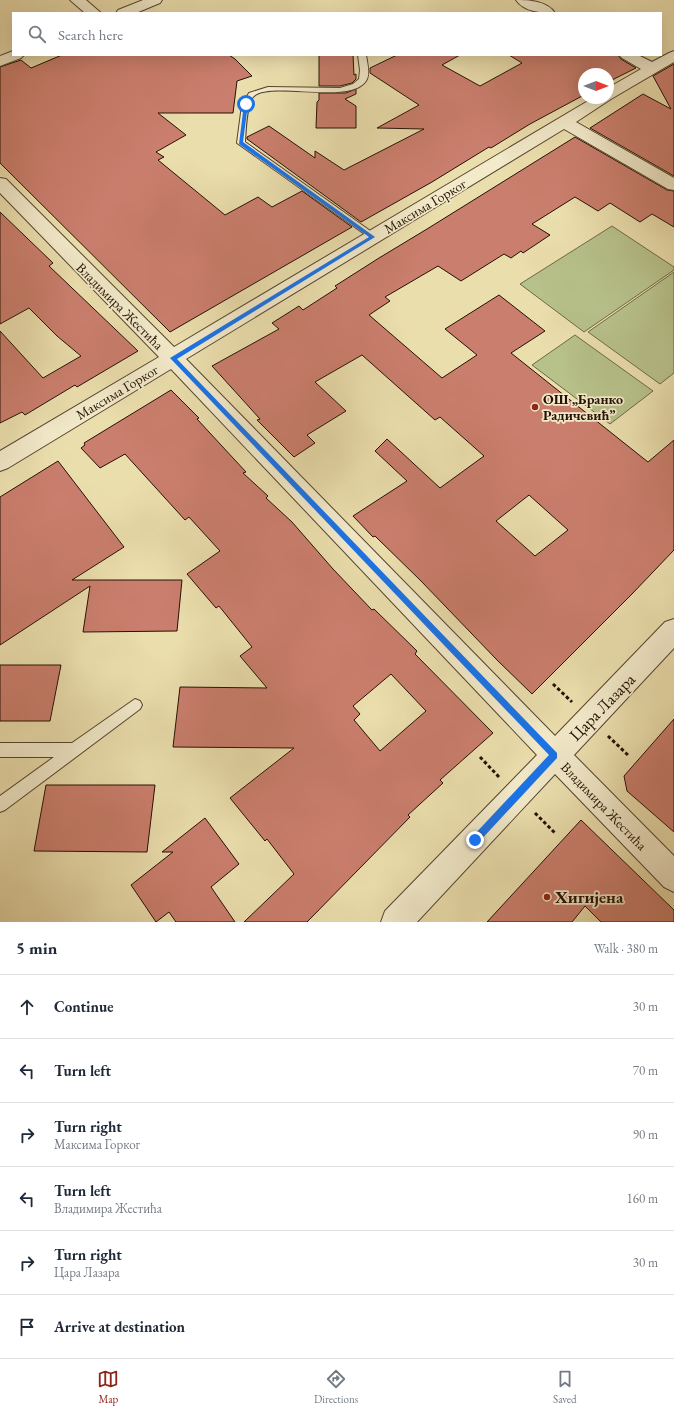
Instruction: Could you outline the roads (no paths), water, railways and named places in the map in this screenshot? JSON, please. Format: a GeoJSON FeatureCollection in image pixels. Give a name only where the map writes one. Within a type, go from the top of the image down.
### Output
{"type":"FeatureCollection","features":[{"type":"Feature","properties":{"kind":"street"},"geometry":{"type":"LineString","coordinates":[[77,0],[93,12]]}},
{"type":"Feature","properties":{"kind":"street"},"geometry":{"type":"LineString","coordinates":[[125,12],[155,0]]}},
{"type":"Feature","properties":{"kind":"street"},"geometry":{"type":"LineString","coordinates":[[523,0],[546,12]]}},
{"type":"Feature","properties":{"kind":"street"},"geometry":{"type":"LineString","coordinates":[[0,61],[13,56]]}},
{"type":"Feature","properties":{"kind":"street"},"geometry":{"type":"LineString","coordinates":[[629,56],[653,69]]}},
{"type":"Feature","properties":{"kind":"street"},"geometry":{"type":"LineString","coordinates":[[614,92],[674,56]]}},
{"type":"Feature","properties":{"kind":"street","name":"Максима Горког"},"geometry":{"type":"LineString","coordinates":[[0,462],[594,104]]}},
{"type":"Feature","properties":{"kind":"street"},"geometry":{"type":"LineString","coordinates":[[564,122],[674,185]]}},
{"type":"Feature","properties":{"kind":"street","name":"Владимира Жестића"},"geometry":{"type":"LineString","coordinates":[[0,183],[173,358],[554,755],[577,776],[674,877]]}},
{"type":"Feature","properties":{"kind":"street","name":"Цара Лазара"},"geometry":{"type":"LineString","coordinates":[[396,922],[554,755],[601,710],[674,630]]}},
{"type":"Feature","properties":{"kind":"lane"},"geometry":{"type":"LineString","coordinates":[[362,56],[365,75],[362,82],[351,87],[340,90],[268,89],[257,91],[250,96],[246,104],[241,143],[373,237]]}},
{"type":"Feature","properties":{"kind":"lane"},"geometry":{"type":"LineString","coordinates":[[0,805],[135,704]]}},
{"type":"Feature","properties":{"kind":"lane"},"geometry":{"type":"LineString","coordinates":[[0,750],[73,750]]}},
{"type":"Feature","properties":{"kind":"place","name":"ОШ „Бранко Радичевић”"},"geometry":{"type":"Point","coordinates":[535,407]}},
{"type":"Feature","properties":{"kind":"place","name":"Хигијена"},"geometry":{"type":"Point","coordinates":[547,897]}}]}
